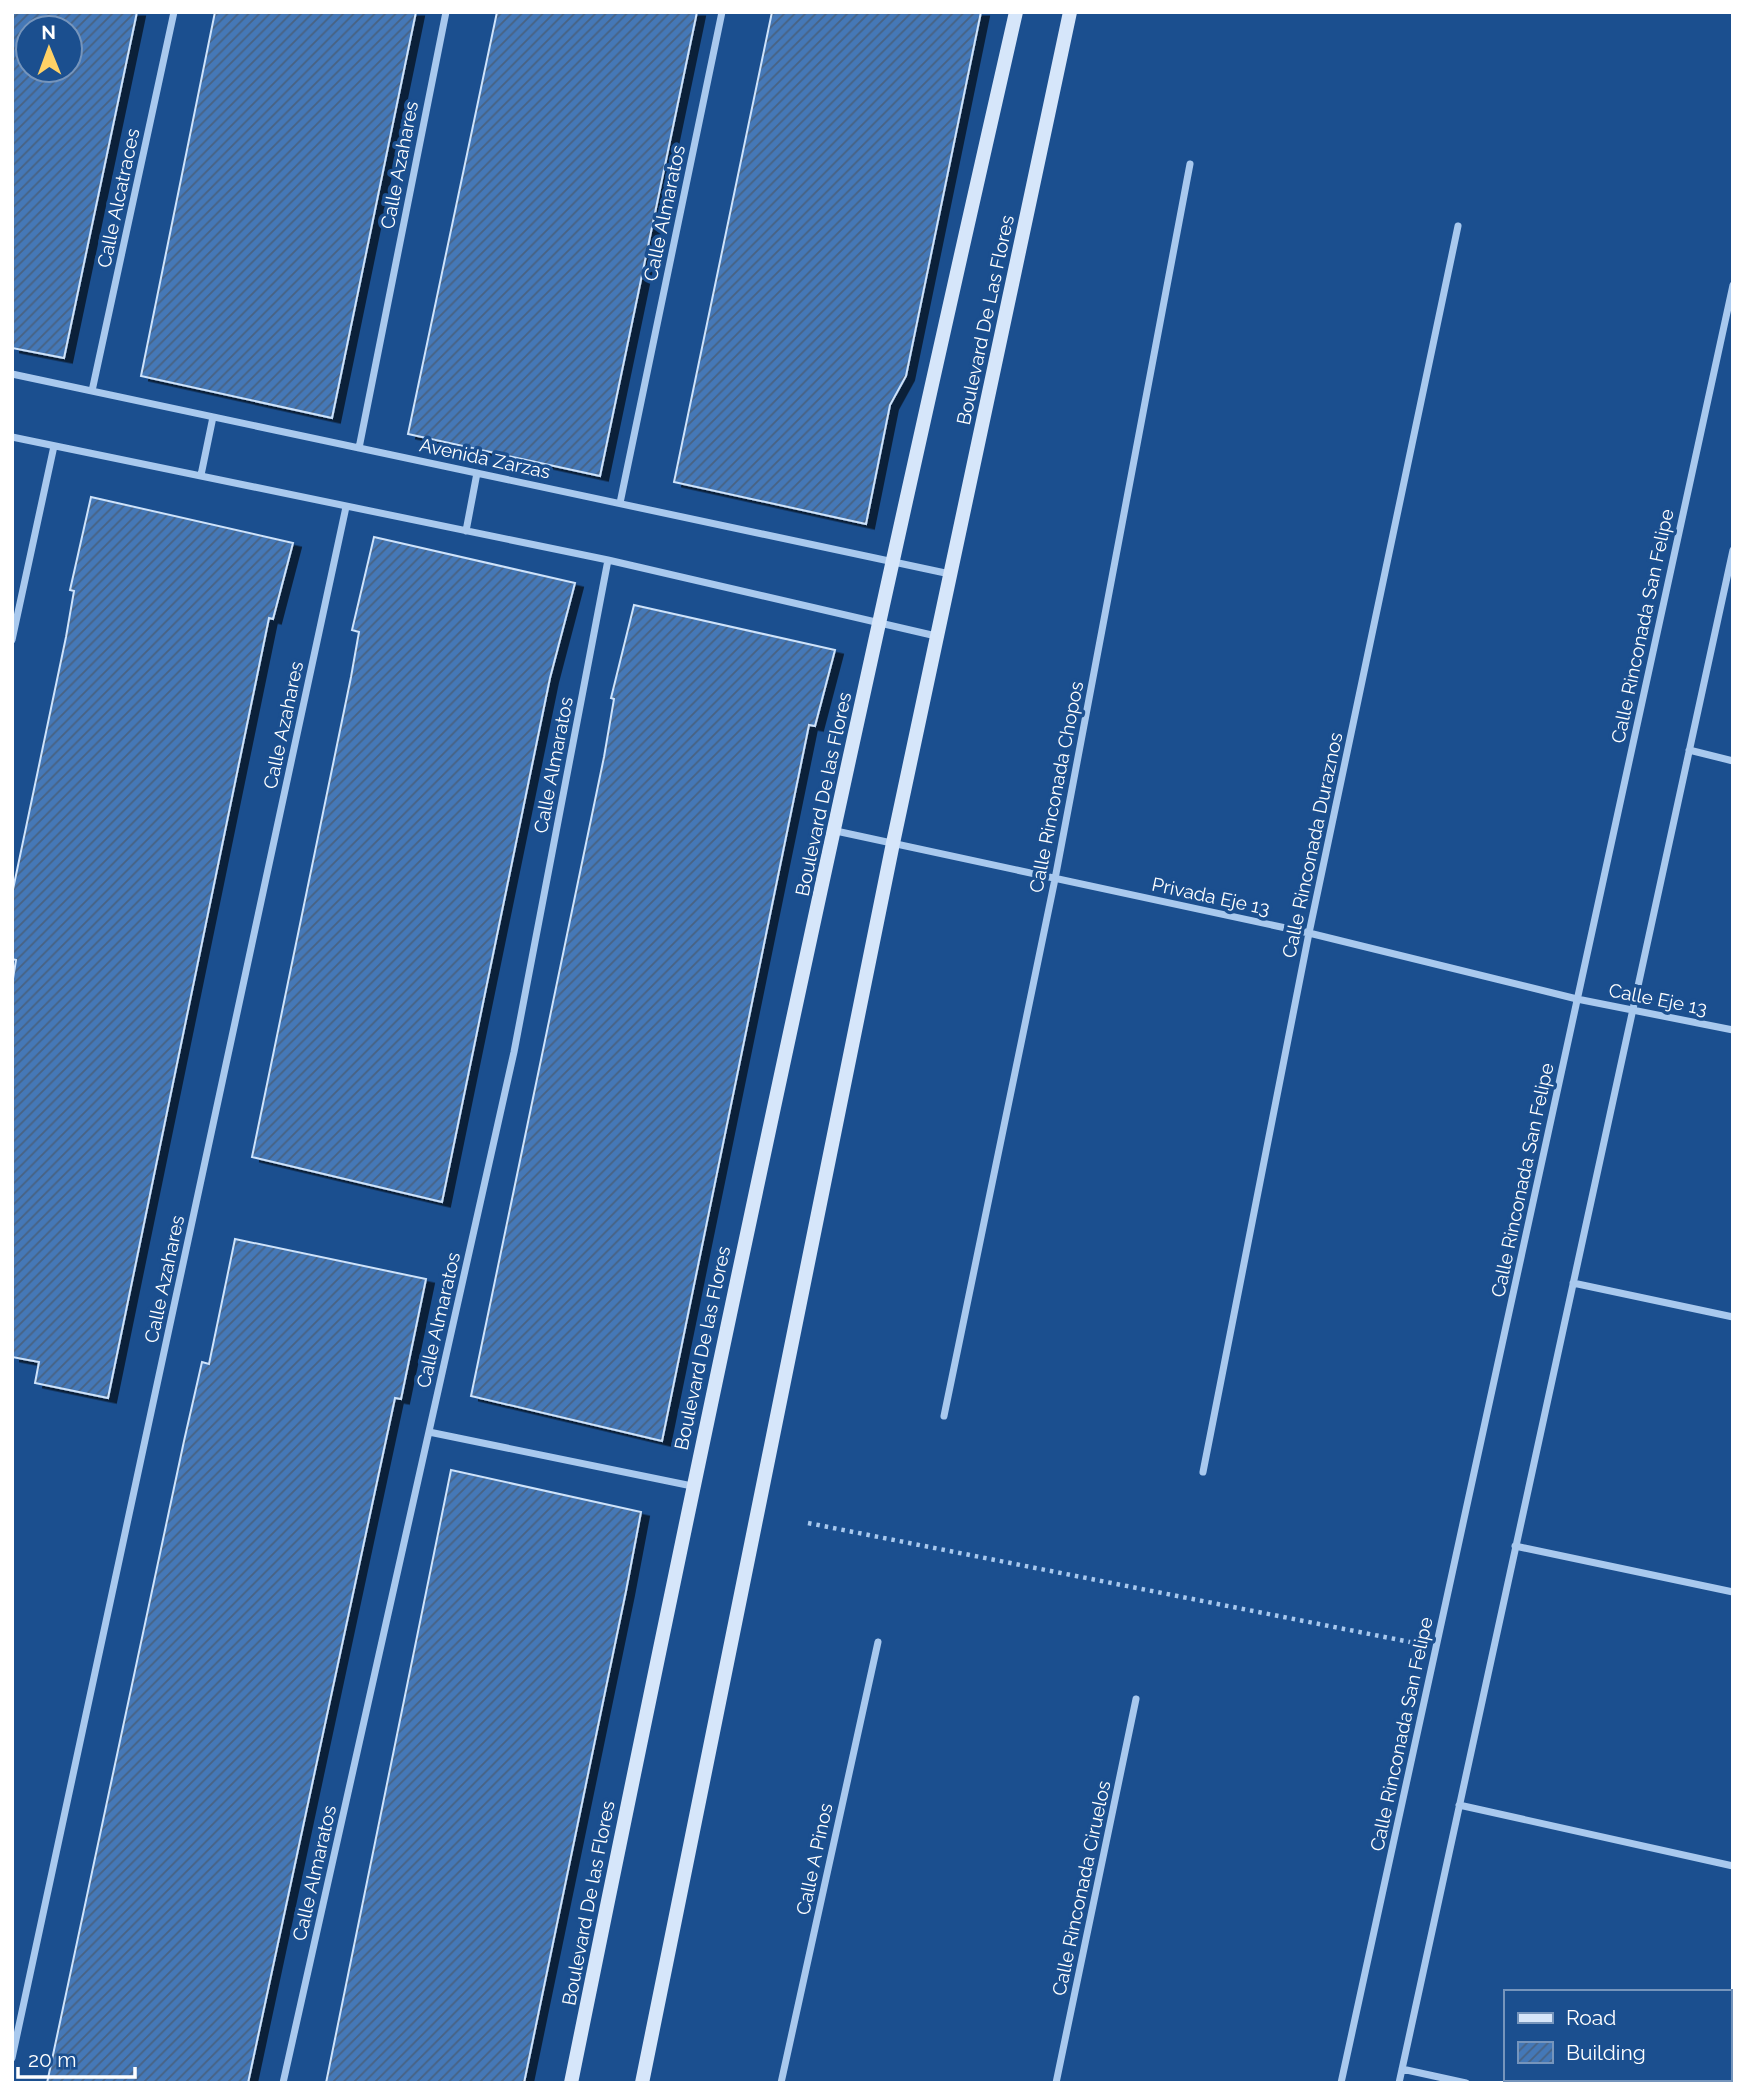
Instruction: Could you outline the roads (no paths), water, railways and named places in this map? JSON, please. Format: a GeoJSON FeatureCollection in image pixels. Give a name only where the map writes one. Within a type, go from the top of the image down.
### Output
{"type":"FeatureCollection","features":[{"type":"Feature","properties":{"kind":"street","name":"Calle Alcatraces"},"geometry":{"type":"LineString","coordinates":[[92,391],[174,12]]}},
{"type":"Feature","properties":{"kind":"street","name":"Calle Azahares"},"geometry":{"type":"LineString","coordinates":[[359,448],[446,12]]}},
{"type":"Feature","properties":{"kind":"street","name":"Calle Almaratos"},"geometry":{"type":"LineString","coordinates":[[620,503],[722,12]]}},
{"type":"Feature","properties":{"kind":"street","name":"Boulevard De Las Flores"},"geometry":{"type":"LineString","coordinates":[[878,622],[1016,12]]}},
{"type":"Feature","properties":{"kind":"street","name":"Boulevard De Las Flores"},"geometry":{"type":"LineString","coordinates":[[936,636],[1070,12]]}},
{"type":"Feature","properties":{"kind":"street","name":"Calle Rinconada Chopos"},"geometry":{"type":"LineString","coordinates":[[944,1416],[1055,879],[1190,164]]}},
{"type":"Feature","properties":{"kind":"street","name":"Calle Rinconada Duraznos"},"geometry":{"type":"LineString","coordinates":[[1203,1472],[1309,933],[1458,226]]}},
{"type":"Feature","properties":{"kind":"street","name":"Calle Rinconada San Felipe"},"geometry":{"type":"LineString","coordinates":[[1342,2083],[1733,285]]}},
{"type":"Feature","properties":{"kind":"street","name":"Avenida Zarzas"},"geometry":{"type":"LineString","coordinates":[[12,374],[950,574]]}},
{"type":"Feature","properties":{"kind":"street"},"geometry":{"type":"LineString","coordinates":[[201,475],[213,417]]}},
{"type":"Feature","properties":{"kind":"street"},"geometry":{"type":"LineString","coordinates":[[12,437],[608,560],[936,636],[642,2083]]}},
{"type":"Feature","properties":{"kind":"street"},"geometry":{"type":"LineString","coordinates":[[12,640],[54,446]]}},
{"type":"Feature","properties":{"kind":"street"},"geometry":{"type":"LineString","coordinates":[[466,531],[477,473]]}},
{"type":"Feature","properties":{"kind":"street","name":"Calle Azahares"},"geometry":{"type":"LineString","coordinates":[[12,2058],[346,507]]}},
{"type":"Feature","properties":{"kind":"street"},"geometry":{"type":"LineString","coordinates":[[1399,2083],[1733,550]]}},
{"type":"Feature","properties":{"kind":"street","name":"Calle Almaratos"},"geometry":{"type":"LineString","coordinates":[[284,2083],[514,1052],[608,560]]}},
{"type":"Feature","properties":{"kind":"street","name":"Boulevard De las Flores"},"geometry":{"type":"LineString","coordinates":[[571,2083],[692,1486],[836,831],[878,622]]}},
{"type":"Feature","properties":{"kind":"street"},"geometry":{"type":"LineString","coordinates":[[1689,750],[1733,761]]}},
{"type":"Feature","properties":{"kind":"street","name":"Privada Eje 13"},"geometry":{"type":"LineString","coordinates":[[836,831],[1309,933],[1577,999]]}},
{"type":"Feature","properties":{"kind":"street","name":"Calle Eje 13"},"geometry":{"type":"LineString","coordinates":[[1577,999],[1733,1030]]}},
{"type":"Feature","properties":{"kind":"street"},"geometry":{"type":"LineString","coordinates":[[1573,1283],[1733,1317]]}},
{"type":"Feature","properties":{"kind":"street"},"geometry":{"type":"LineString","coordinates":[[429,1432],[692,1486]]}},
{"type":"Feature","properties":{"kind":"street"},"geometry":{"type":"LineString","coordinates":[[1516,1546],[1733,1592]]}},
{"type":"Feature","properties":{"kind":"street","name":"Calle A Pinos"},"geometry":{"type":"LineString","coordinates":[[781,2083],[878,1642]]}},
{"type":"Feature","properties":{"kind":"street","name":"Calle Rinconada Ciruelos"},"geometry":{"type":"LineString","coordinates":[[1056,2083],[1136,1699]]}},
{"type":"Feature","properties":{"kind":"street"},"geometry":{"type":"LineString","coordinates":[[1459,1805],[1733,1866]]}},
{"type":"Feature","properties":{"kind":"street"},"geometry":{"type":"LineString","coordinates":[[1402,2069],[1465,2083]]}}]}
